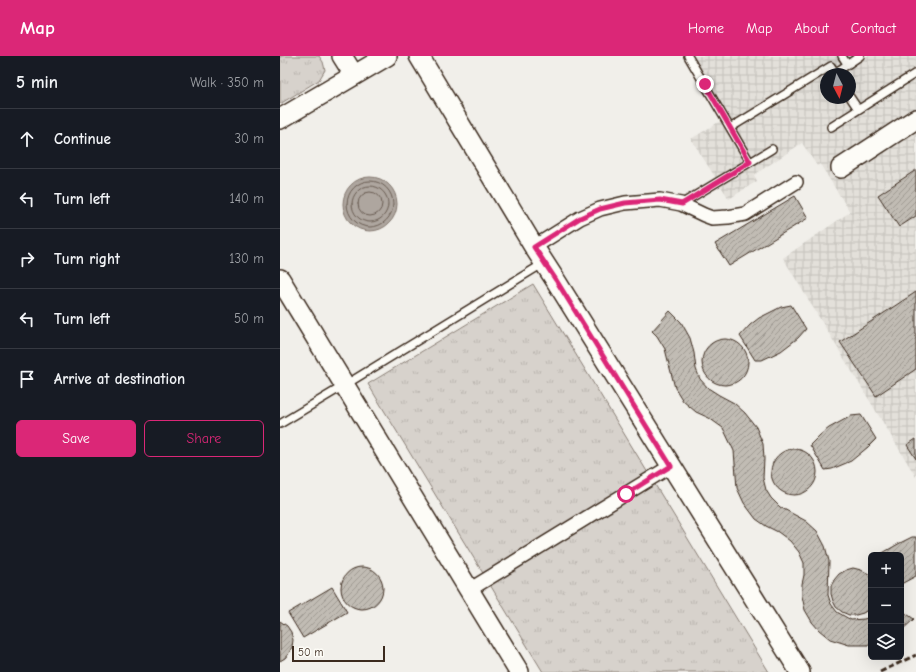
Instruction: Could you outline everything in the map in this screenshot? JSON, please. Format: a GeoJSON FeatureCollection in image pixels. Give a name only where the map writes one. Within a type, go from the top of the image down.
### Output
{"type":"FeatureCollection","features":[{"type":"Feature","properties":{"kind":"street"},"geometry":{"type":"LineString","coordinates":[[342,56],[354,75]]}},
{"type":"Feature","properties":{"kind":"street"},"geometry":{"type":"LineString","coordinates":[[280,119],[387,56]]}},
{"type":"Feature","properties":{"kind":"street"},"geometry":{"type":"LineString","coordinates":[[419,56],[534,247],[800,672]]}},
{"type":"Feature","properties":{"kind":"street"},"geometry":{"type":"LineString","coordinates":[[841,168],[916,119]]}},
{"type":"Feature","properties":{"kind":"street"},"geometry":{"type":"LineString","coordinates":[[534,247],[580,218],[600,209],[625,203],[660,200],[682,204],[712,218],[728,217],[745,214],[796,182]]}},
{"type":"Feature","properties":{"kind":"street"},"geometry":{"type":"LineString","coordinates":[[280,279],[519,672]]}},
{"type":"Feature","properties":{"kind":"street"},"geometry":{"type":"LineString","coordinates":[[469,590],[671,466]]}},
{"type":"Feature","properties":{"kind":"lane"},"geometry":{"type":"LineString","coordinates":[[688,56],[750,162]]}},
{"type":"Feature","properties":{"kind":"lane"},"geometry":{"type":"LineString","coordinates":[[842,56],[847,64]]}},
{"type":"Feature","properties":{"kind":"lane"},"geometry":{"type":"LineString","coordinates":[[842,68],[860,56]]}},
{"type":"Feature","properties":{"kind":"lane"},"geometry":{"type":"LineString","coordinates":[[730,128],[820,73]]}},
{"type":"Feature","properties":{"kind":"lane"},"geometry":{"type":"LineString","coordinates":[[831,127],[916,73]]}},
{"type":"Feature","properties":{"kind":"lane"},"geometry":{"type":"LineString","coordinates":[[855,104],[858,109]]}},
{"type":"Feature","properties":{"kind":"lane"},"geometry":{"type":"LineString","coordinates":[[682,204],[772,149]]}},
{"type":"Feature","properties":{"kind":"lane"},"geometry":{"type":"LineString","coordinates":[[280,424],[544,263]]}},
{"type":"Feature","properties":{"kind":"shaded area"},"geometry":{"type":"Polygon","coordinates":[[[684,56],[916,56],[916,477],[783,258],[850,212],[820,164],[817,166],[802,143],[754,175],[757,181],[729,199],[691,139],[722,120],[684,56]]]}},
{"type":"Feature","properties":{"kind":"green space"},"geometry":{"type":"Polygon","coordinates":[[[280,56],[319,56],[323,62],[325,70],[319,80],[280,104],[280,56]]]}},
{"type":"Feature","properties":{"kind":"green space"},"geometry":{"type":"Polygon","coordinates":[[[533,284],[769,672],[543,672],[368,384],[533,284]]]}},
{"type":"Feature","properties":{"kind":"water"},"geometry":{"type":"Polygon","coordinates":[[[370,177],[380,179],[389,185],[395,194],[397,204],[395,214],[389,223],[380,229],[370,231],[360,229],[351,223],[345,214],[343,204],[345,194],[351,185],[360,179],[370,177]]]}},
{"type":"Feature","properties":{"kind":"building"},"geometry":{"type":"Polygon","coordinates":[[[916,170],[916,216],[899,227],[878,195],[916,170]]]}},
{"type":"Feature","properties":{"kind":"building"},"geometry":{"type":"Polygon","coordinates":[[[795,196],[808,218],[729,266],[715,244],[795,196]]]}},
{"type":"Feature","properties":{"kind":"building"},"geometry":{"type":"Polygon","coordinates":[[[916,292],[916,369],[876,396],[840,342],[916,292]]]}},
{"type":"Feature","properties":{"kind":"building"},"geometry":{"type":"Polygon","coordinates":[[[791,305],[806,329],[798,338],[781,351],[762,360],[755,360],[740,336],[759,318],[781,307],[791,305]]]}},
{"type":"Feature","properties":{"kind":"building"},"geometry":{"type":"Polygon","coordinates":[[[670,311],[681,322],[690,338],[696,369],[700,379],[708,388],[734,403],[745,413],[756,427],[763,444],[763,478],[766,490],[771,498],[780,507],[806,521],[817,531],[825,546],[829,561],[828,595],[831,604],[837,612],[851,620],[868,618],[868,645],[849,645],[830,639],[812,622],[805,610],[802,596],[804,563],[799,552],[790,541],[756,519],[744,503],[737,488],[734,451],[723,428],[709,418],[696,412],[683,401],[675,388],[665,349],[652,331],[670,311]]]}},
{"type":"Feature","properties":{"kind":"building"},"geometry":{"type":"Polygon","coordinates":[[[720,339],[730,339],[738,343],[744,349],[748,357],[748,367],[744,375],[738,381],[730,385],[720,385],[712,381],[706,375],[702,367],[702,357],[706,349],[712,343],[720,339]]]}},
{"type":"Feature","properties":{"kind":"building"},"geometry":{"type":"Polygon","coordinates":[[[861,415],[876,439],[851,461],[832,469],[825,470],[810,445],[829,428],[851,416],[861,415]]]}},
{"type":"Feature","properties":{"kind":"building"},"geometry":{"type":"Polygon","coordinates":[[[916,439],[916,459],[907,445],[916,439]]]}},
{"type":"Feature","properties":{"kind":"building"},"geometry":{"type":"Polygon","coordinates":[[[789,449],[799,449],[807,453],[813,459],[817,467],[817,477],[813,485],[807,491],[799,495],[789,495],[781,491],[775,485],[771,477],[771,467],[775,459],[781,453],[789,449]]]}},
{"type":"Feature","properties":{"kind":"building"},"geometry":{"type":"Polygon","coordinates":[[[912,537],[916,537],[916,576],[904,582],[904,552],[884,552],[912,537]]]}},
{"type":"Feature","properties":{"kind":"building"},"geometry":{"type":"Polygon","coordinates":[[[358,567],[366,567],[374,570],[380,576],[383,588],[380,600],[374,606],[366,609],[358,609],[350,606],[344,600],[341,592],[341,584],[344,576],[350,570],[358,567]]]}},
{"type":"Feature","properties":{"kind":"building"},"geometry":{"type":"Polygon","coordinates":[[[853,568],[868,574],[868,610],[863,613],[849,615],[836,607],[833,601],[831,586],[839,574],[853,568]]]}},
{"type":"Feature","properties":{"kind":"building"},"geometry":{"type":"Polygon","coordinates":[[[332,587],[347,612],[303,638],[288,613],[332,587]]]}},
{"type":"Feature","properties":{"kind":"building"},"geometry":{"type":"Polygon","coordinates":[[[904,612],[914,619],[904,628],[904,612]]]}},
{"type":"Feature","properties":{"kind":"building"},"geometry":{"type":"Polygon","coordinates":[[[280,621],[287,626],[291,632],[293,640],[289,653],[280,661],[280,621]]]}},
{"type":"Feature","properties":{"kind":"railway"},"geometry":{"type":"LineString","coordinates":[[880,672],[916,655]]}},
{"type":"Feature","properties":{"kind":"route"},"geometry":{"type":"LineString","coordinates":[[626,494],[671,466],[534,247],[580,218],[600,209],[625,203],[660,200],[682,204],[750,162],[705,84]]}}]}
